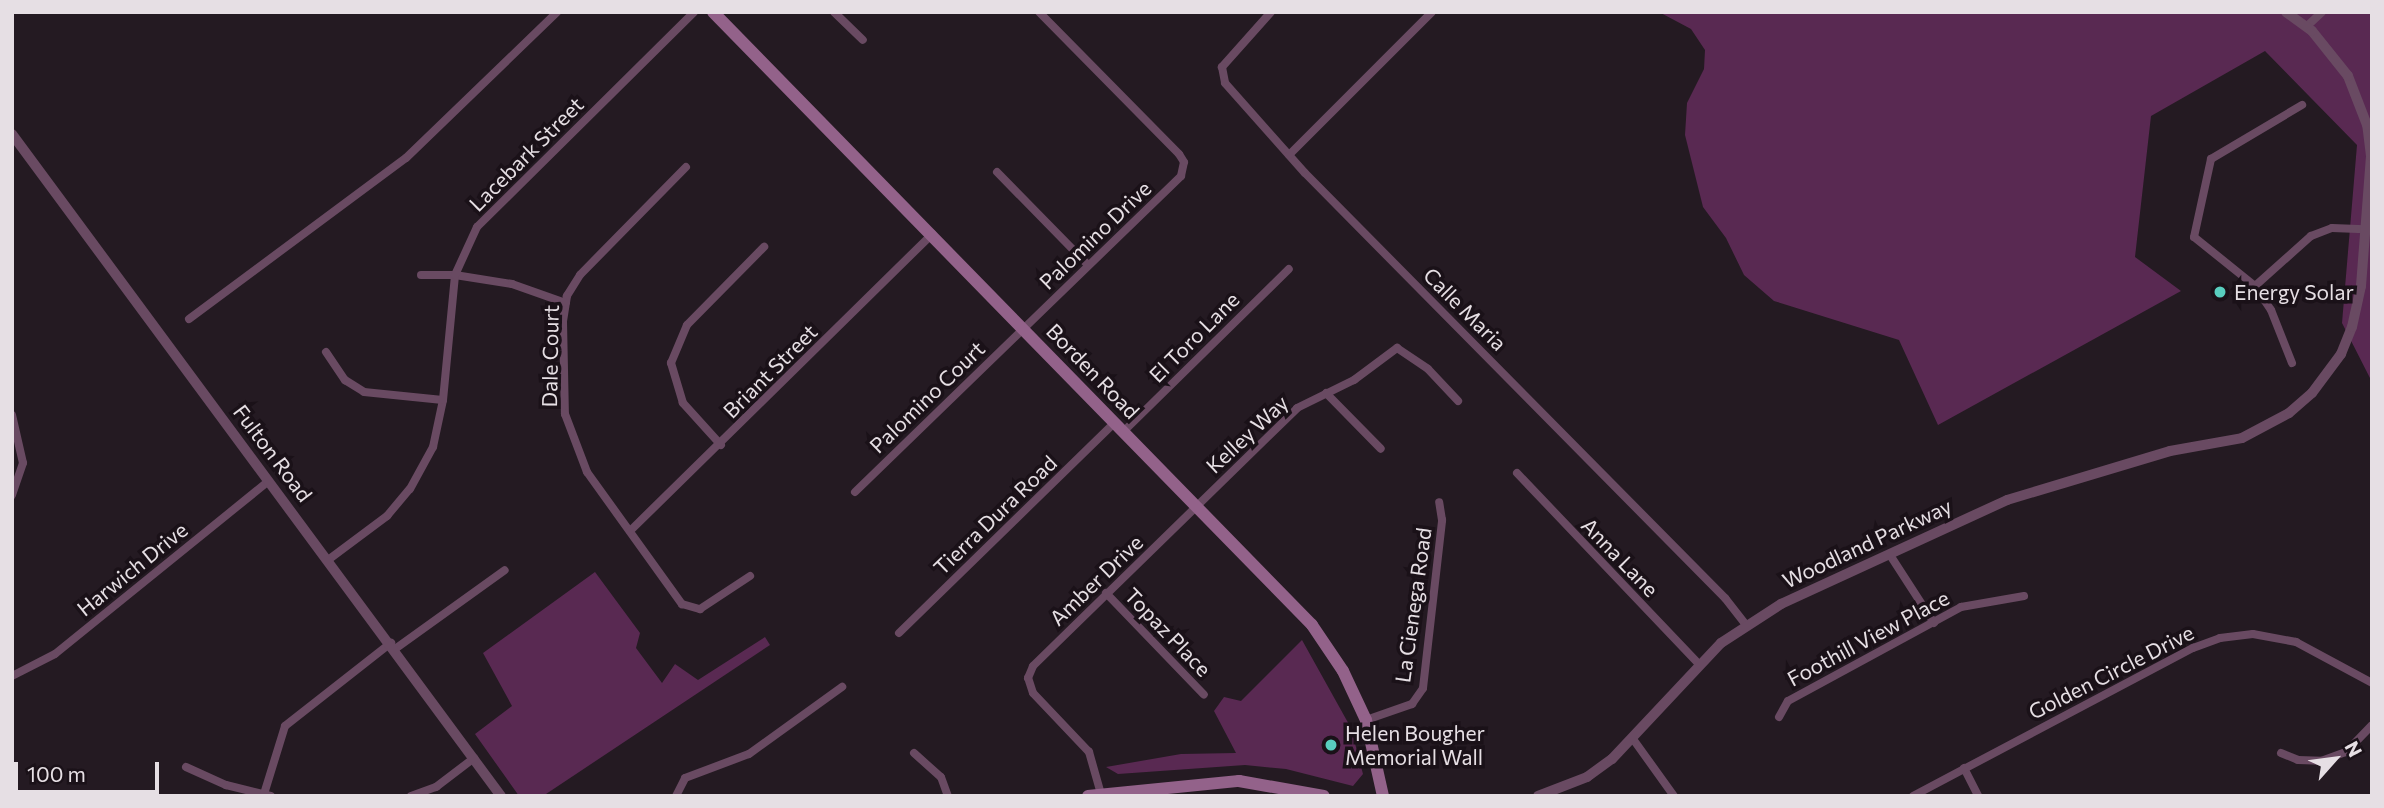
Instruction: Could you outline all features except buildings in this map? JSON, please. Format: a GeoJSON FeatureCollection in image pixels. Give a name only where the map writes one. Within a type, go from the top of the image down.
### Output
{"type":"FeatureCollection","features":[{"type":"Feature","properties":{"kind":"main road","name":"Borden Road"},"geometry":{"type":"LineString","coordinates":[[715,13],[1311,625],[1343,671],[1366,720],[1383,796]]}},
{"type":"Feature","properties":{"kind":"main road"},"geometry":{"type":"LineString","coordinates":[[1095,795],[1239,780],[1324,796]]}},
{"type":"Feature","properties":{"kind":"street"},"geometry":{"type":"LineString","coordinates":[[189,319],[406,158],[557,12]]}},
{"type":"Feature","properties":{"kind":"street","name":"Lacebark Street"},"geometry":{"type":"LineString","coordinates":[[328,560],[387,516],[410,489],[433,447],[443,400],[455,275],[477,227],[694,12]]}},
{"type":"Feature","properties":{"kind":"street"},"geometry":{"type":"LineString","coordinates":[[834,12],[863,40]]}},
{"type":"Feature","properties":{"kind":"street","name":"Palomino Drive"},"geometry":{"type":"LineString","coordinates":[[1024,328],[1181,176],[1184,162],[1039,12]]}},
{"type":"Feature","properties":{"kind":"street","name":"Calle Maria"},"geometry":{"type":"LineString","coordinates":[[1271,12],[1221,74],[1289,155],[1725,598],[1745,625]]}},
{"type":"Feature","properties":{"kind":"street"},"geometry":{"type":"LineString","coordinates":[[1289,155],[1432,12]]}},
{"type":"Feature","properties":{"kind":"street","name":"Woodland Parkway"},"geometry":{"type":"LineString","coordinates":[[1544,795],[1587,777],[1633,738],[1699,664],[1745,625],[2007,500],[2170,451],[2242,438],[2268,424],[2312,393],[2341,354],[2357,306],[2371,156],[2367,125],[2348,76],[2306,27],[2286,12]]}},
{"type":"Feature","properties":{"kind":"street"},"geometry":{"type":"LineString","coordinates":[[2306,27],[2322,12]]}},
{"type":"Feature","properties":{"kind":"street"},"geometry":{"type":"LineString","coordinates":[[2292,363],[2271,310],[2255,286],[2194,237],[2211,159],[2302,105]]}},
{"type":"Feature","properties":{"kind":"street","name":"Fulton Road"},"geometry":{"type":"LineString","coordinates":[[12,134],[393,646],[501,796]]}},
{"type":"Feature","properties":{"kind":"street","name":"Dale Court"},"geometry":{"type":"LineString","coordinates":[[685,167],[580,275],[566,303],[565,414],[587,472],[689,608],[700,609],[750,576]]}},
{"type":"Feature","properties":{"kind":"street"},"geometry":{"type":"LineString","coordinates":[[996,172],[1088,265]]}},
{"type":"Feature","properties":{"kind":"street"},"geometry":{"type":"LineString","coordinates":[[2255,286],[2311,236],[2332,228],[2365,229]]}},
{"type":"Feature","properties":{"kind":"street","name":"Briant Street"},"geometry":{"type":"LineString","coordinates":[[630,531],[932,234]]}},
{"type":"Feature","properties":{"kind":"street"},"geometry":{"type":"LineString","coordinates":[[721,444],[682,403],[671,362],[687,325],[764,247]]}},
{"type":"Feature","properties":{"kind":"street","name":"El Toro Lane"},"geometry":{"type":"LineString","coordinates":[[1119,426],[1289,268]]}},
{"type":"Feature","properties":{"kind":"street"},"geometry":{"type":"LineString","coordinates":[[421,275],[455,275],[512,285],[566,303]]}},
{"type":"Feature","properties":{"kind":"street","name":"Palomino Court"},"geometry":{"type":"LineString","coordinates":[[855,492],[1024,328]]}},
{"type":"Feature","properties":{"kind":"street","name":"Kelley Way"},"geometry":{"type":"LineString","coordinates":[[1196,507],[1297,408],[1354,380],[1396,348],[1428,369],[1458,401]]}},
{"type":"Feature","properties":{"kind":"street"},"geometry":{"type":"LineString","coordinates":[[326,352],[345,380],[364,392],[443,400]]}},
{"type":"Feature","properties":{"kind":"street"},"geometry":{"type":"LineString","coordinates":[[1326,393],[1381,449]]}},
{"type":"Feature","properties":{"kind":"street"},"geometry":{"type":"LineString","coordinates":[[12,415],[23,463],[12,495]]}},
{"type":"Feature","properties":{"kind":"street","name":"Tierra Dura Road"},"geometry":{"type":"LineString","coordinates":[[899,633],[1119,426]]}},
{"type":"Feature","properties":{"kind":"street","name":"Anna Lane"},"geometry":{"type":"LineString","coordinates":[[1517,474],[1699,664]]}},
{"type":"Feature","properties":{"kind":"street","name":"Harwich Drive"},"geometry":{"type":"LineString","coordinates":[[12,676],[55,654],[269,481]]}},
{"type":"Feature","properties":{"kind":"street","name":"La Cienega Road"},"geometry":{"type":"LineString","coordinates":[[1366,720],[1412,704],[1423,688],[1442,520],[1439,502]]}},
{"type":"Feature","properties":{"kind":"street","name":"Amber Drive"},"geometry":{"type":"LineString","coordinates":[[1095,795],[1089,752],[1028,683],[1033,666],[1196,507]]}},
{"type":"Feature","properties":{"kind":"street"},"geometry":{"type":"LineString","coordinates":[[1890,555],[1934,622]]}},
{"type":"Feature","properties":{"kind":"street"},"geometry":{"type":"LineString","coordinates":[[186,767],[226,785],[267,795],[285,726],[393,646],[505,570]]}},
{"type":"Feature","properties":{"kind":"street","name":"Topaz Place"},"geometry":{"type":"LineString","coordinates":[[1106,593],[1204,695]]}},
{"type":"Feature","properties":{"kind":"street","name":"Foothill View Place"},"geometry":{"type":"LineString","coordinates":[[1779,717],[1788,701],[1961,607],[2024,596]]}},
{"type":"Feature","properties":{"kind":"street","name":"Golden Circle Drive"},"geometry":{"type":"LineString","coordinates":[[1913,796],[2193,648],[2220,638],[2253,635],[2296,642],[2372,683]]}},
{"type":"Feature","properties":{"kind":"street"},"geometry":{"type":"LineString","coordinates":[[676,796],[685,778],[749,754],[842,687]]}},
{"type":"Feature","properties":{"kind":"street"},"geometry":{"type":"LineString","coordinates":[[2281,753],[2298,760],[2321,761],[2346,752],[2372,725]]}},
{"type":"Feature","properties":{"kind":"street"},"geometry":{"type":"LineString","coordinates":[[1633,738],[1674,796]]}},
{"type":"Feature","properties":{"kind":"street"},"geometry":{"type":"LineString","coordinates":[[914,753],[941,777],[948,796]]}},
{"type":"Feature","properties":{"kind":"street"},"geometry":{"type":"LineString","coordinates":[[411,796],[436,787],[474,758]]}},
{"type":"Feature","properties":{"kind":"street"},"geometry":{"type":"LineString","coordinates":[[1964,768],[1978,796]]}},
{"type":"Feature","properties":{"kind":"shaded area"},"geometry":{"type":"Polygon","coordinates":[[[1659,12],[2372,12],[2372,382],[2342,323],[2357,145],[2265,51],[2151,116],[2135,257],[2181,291],[1938,425],[1899,340],[1774,301],[1744,275],[1726,238],[1703,207],[1685,135],[1687,103],[1704,69],[1705,50],[1691,29],[1659,12]]]}},
{"type":"Feature","properties":{"kind":"shaded area"},"geometry":{"type":"Polygon","coordinates":[[[595,572],[640,633],[636,648],[662,683],[675,664],[698,680],[765,637],[770,645],[543,796],[519,796],[475,734],[512,706],[483,653],[595,572]]]}},
{"type":"Feature","properties":{"kind":"shaded area"},"geometry":{"type":"Polygon","coordinates":[[[1302,640],[1351,728],[1363,774],[1353,786],[1286,769],[1245,765],[1118,774],[1106,767],[1181,754],[1236,753],[1214,711],[1224,697],[1241,701],[1302,640]]]}},
{"type":"Feature","properties":{"kind":"place","name":"Energy Solar"},"geometry":{"type":"Point","coordinates":[2220,292]}},
{"type":"Feature","properties":{"kind":"place","name":"Helen Bougher Memorial Wall"},"geometry":{"type":"Point","coordinates":[1331,745]}}]}
